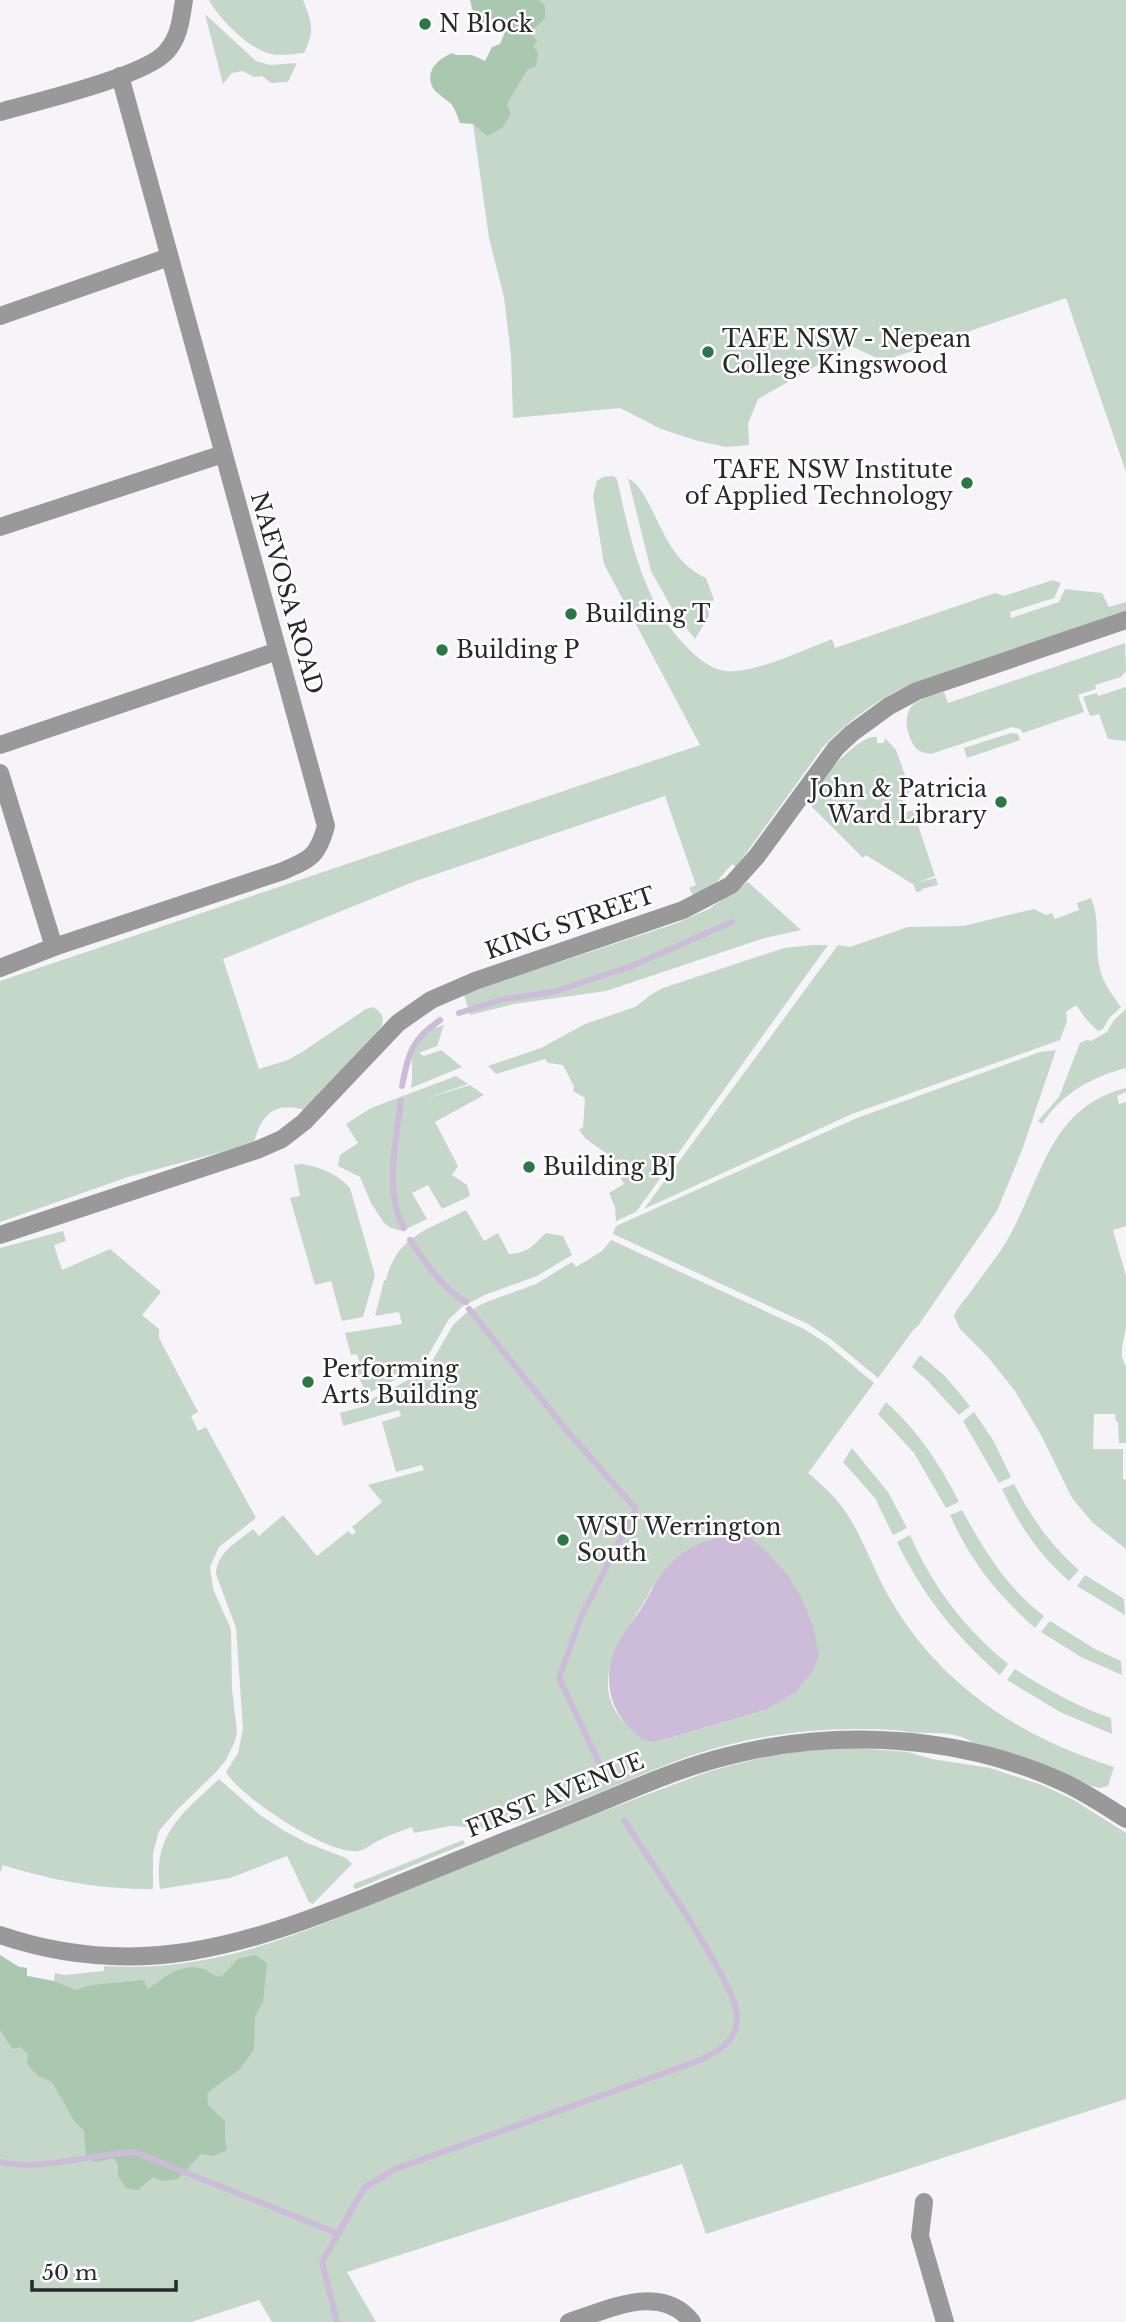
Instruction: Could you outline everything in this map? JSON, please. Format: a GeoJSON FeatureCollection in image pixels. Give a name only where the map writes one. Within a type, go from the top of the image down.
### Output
{"type":"FeatureCollection","features":[{"type":"Feature","properties":{"kind":"street"},"geometry":{"type":"LineString","coordinates":[[0,112],[141,70],[166,53],[178,33],[184,0]]}},
{"type":"Feature","properties":{"kind":"street","name":"NAEVOSA ROAD"},"geometry":{"type":"LineString","coordinates":[[0,968],[54,947],[283,871],[310,859],[320,845],[326,825],[120,76]]}},
{"type":"Feature","properties":{"kind":"street"},"geometry":{"type":"LineString","coordinates":[[0,316],[169,257]]}},
{"type":"Feature","properties":{"kind":"street"},"geometry":{"type":"LineString","coordinates":[[0,527],[223,454]]}},
{"type":"Feature","properties":{"kind":"street","name":"KING STREET"},"geometry":{"type":"LineString","coordinates":[[0,1235],[257,1150],[282,1139],[304,1122],[398,1023],[431,1000],[475,981],[683,910],[731,886],[757,856],[836,748],[852,733],[903,697],[931,685],[1126,620]]}},
{"type":"Feature","properties":{"kind":"street"},"geometry":{"type":"LineString","coordinates":[[0,745],[278,651]]}},
{"type":"Feature","properties":{"kind":"street"},"geometry":{"type":"LineString","coordinates":[[0,773],[54,947]]}},
{"type":"Feature","properties":{"kind":"street","name":"FIRST AVENUE"},"geometry":{"type":"LineString","coordinates":[[0,1935],[67,1952],[123,1957],[180,1954],[223,1947],[263,1936],[328,1912],[685,1769],[768,1747],[805,1742],[849,1739],[905,1741],[970,1751],[1007,1761],[1065,1783],[1126,1819]]}},
{"type":"Feature","properties":{"kind":"street"},"geometry":{"type":"LineString","coordinates":[[924,2202],[920,2236],[944,2322]]}},
{"type":"Feature","properties":{"kind":"street"},"geometry":{"type":"LineString","coordinates":[[569,2322],[635,2301],[651,2300],[679,2310],[692,2322]]}},
{"type":"Feature","properties":{"kind":"green space"},"geometry":{"type":"Polygon","coordinates":[[[209,0],[303,0],[311,27],[310,39],[304,53],[275,55],[254,46],[227,24],[209,0]]]}},
{"type":"Feature","properties":{"kind":"green space"},"geometry":{"type":"Polygon","coordinates":[[[470,0],[539,0],[545,5],[545,19],[530,32],[537,41],[533,47],[538,52],[536,66],[528,69],[507,104],[511,114],[502,128],[487,136],[473,124],[460,123],[452,105],[433,88],[430,76],[437,62],[452,53],[472,55],[485,61],[492,47],[500,44],[508,25],[502,18],[484,25],[475,20],[470,0]]]}},
{"type":"Feature","properties":{"kind":"green space"},"geometry":{"type":"Polygon","coordinates":[[[539,0],[1126,0],[1126,472],[1066,298],[883,361],[851,346],[758,399],[748,424],[749,445],[726,447],[698,441],[661,429],[620,408],[513,418],[511,356],[504,297],[489,238],[473,124],[487,135],[528,69],[533,48],[530,32],[545,5],[539,0]]]}},
{"type":"Feature","properties":{"kind":"green space"},"geometry":{"type":"Polygon","coordinates":[[[205,14],[256,61],[270,65],[297,63],[288,82],[271,83],[262,76],[254,77],[243,71],[232,73],[223,84],[205,14]]]}},
{"type":"Feature","properties":{"kind":"green space"},"geometry":{"type":"Polygon","coordinates":[[[613,476],[617,479],[639,564],[656,604],[686,646],[701,660],[725,671],[763,665],[832,639],[835,648],[995,593],[1004,596],[1053,580],[1061,583],[1054,598],[1010,612],[1011,618],[1059,602],[1065,589],[1102,593],[1109,607],[1126,602],[1126,611],[916,682],[878,702],[844,727],[823,747],[736,867],[732,864],[714,885],[693,895],[689,888],[696,885],[665,796],[413,882],[223,959],[259,1069],[288,1060],[366,1009],[373,1007],[381,1013],[381,1027],[305,1110],[285,1107],[270,1113],[261,1125],[254,1143],[128,1177],[0,1222],[0,981],[700,745],[604,564],[593,496],[597,481],[613,476]]]}},
{"type":"Feature","properties":{"kind":"green space"},"geometry":{"type":"Polygon","coordinates":[[[628,478],[643,493],[678,556],[706,578],[714,600],[708,605],[709,616],[695,639],[674,612],[651,571],[628,478]]]}},
{"type":"Feature","properties":{"kind":"green space"},"geometry":{"type":"Polygon","coordinates":[[[1125,643],[1126,671],[1121,677],[1095,685],[1096,689],[1078,695],[1084,712],[1023,733],[1012,727],[931,754],[917,749],[910,738],[907,720],[910,709],[924,699],[944,692],[948,703],[1125,643]]]}},
{"type":"Feature","properties":{"kind":"green space"},"geometry":{"type":"Polygon","coordinates":[[[1126,687],[1126,741],[1108,739],[1099,714],[1090,716],[1083,697],[1097,693],[1098,696],[1126,687]]]}},
{"type":"Feature","properties":{"kind":"green space"},"geometry":{"type":"Polygon","coordinates":[[[1011,733],[1018,734],[1020,740],[967,758],[964,748],[1011,733]]]}},
{"type":"Feature","properties":{"kind":"green space"},"geometry":{"type":"Polygon","coordinates":[[[877,737],[877,743],[884,743],[885,738],[896,750],[910,789],[908,796],[902,799],[907,812],[913,810],[935,876],[919,882],[936,878],[938,885],[916,892],[914,885],[866,855],[863,858],[812,807],[816,789],[829,771],[857,745],[877,737]]]}},
{"type":"Feature","properties":{"kind":"green space"},"geometry":{"type":"Polygon","coordinates":[[[748,882],[801,930],[765,938],[606,991],[514,1004],[470,1015],[464,994],[677,923],[709,909],[748,882]]]}},
{"type":"Feature","properties":{"kind":"green space"},"geometry":{"type":"Polygon","coordinates":[[[1091,898],[1096,916],[1100,969],[1121,1007],[1110,1017],[1103,1029],[1098,1031],[1076,1005],[1066,1012],[1067,1021],[1060,1040],[852,1114],[644,1209],[838,945],[850,947],[908,927],[963,926],[1034,909],[1046,915],[1052,913],[1055,919],[1079,910],[1077,903],[1091,898]]]}},
{"type":"Feature","properties":{"kind":"green space"},"geometry":{"type":"Polygon","coordinates":[[[828,945],[636,1212],[616,1221],[615,1207],[609,1193],[624,1184],[607,1154],[586,1139],[579,1130],[583,1127],[585,1098],[573,1091],[574,1087],[563,1065],[548,1063],[545,1059],[496,1074],[488,1066],[541,1048],[585,1024],[635,1007],[663,988],[784,948],[828,945]]]}},
{"type":"Feature","properties":{"kind":"green space"},"geometry":{"type":"Polygon","coordinates":[[[1126,1009],[1126,1068],[1101,1076],[1079,1088],[1059,1103],[1042,1124],[1038,1121],[1059,1097],[1080,1043],[1091,1041],[1107,1032],[1114,1020],[1126,1009]]]}},
{"type":"Feature","properties":{"kind":"green space"},"geometry":{"type":"Polygon","coordinates":[[[431,1024],[436,1028],[444,1025],[437,1046],[419,1053],[424,1056],[441,1050],[462,1067],[411,1088],[413,1045],[422,1031],[431,1024]]]}},
{"type":"Feature","properties":{"kind":"green space"},"geometry":{"type":"Polygon","coordinates":[[[1056,1050],[1022,1150],[997,1211],[918,1326],[878,1378],[808,1324],[613,1234],[616,1226],[857,1118],[1040,1052],[1056,1050]]]}},
{"type":"Feature","properties":{"kind":"green space"},"geometry":{"type":"Polygon","coordinates":[[[456,1076],[468,1084],[424,1099],[470,1085],[484,1095],[435,1122],[458,1166],[452,1175],[467,1185],[470,1196],[442,1209],[428,1185],[412,1193],[427,1219],[402,1231],[391,1228],[384,1223],[371,1203],[360,1177],[338,1166],[340,1155],[358,1143],[346,1124],[371,1108],[456,1076]]]}},
{"type":"Feature","properties":{"kind":"green space"},"geometry":{"type":"Polygon","coordinates":[[[1126,1088],[1126,1092],[1117,1096],[1119,1104],[1126,1102],[1126,1226],[1113,1230],[1126,1276],[1126,1328],[1122,1357],[1126,1367],[1126,1443],[1119,1443],[1115,1414],[1094,1414],[1093,1449],[1123,1449],[1126,1549],[1093,1523],[1072,1498],[1041,1435],[1015,1391],[987,1356],[960,1329],[954,1316],[1006,1242],[1050,1150],[1063,1130],[1079,1112],[1100,1098],[1126,1088]]]}},
{"type":"Feature","properties":{"kind":"green space"},"geometry":{"type":"Polygon","coordinates":[[[302,1164],[328,1172],[350,1188],[375,1275],[363,1317],[342,1321],[331,1281],[315,1285],[290,1198],[300,1196],[294,1165],[302,1164]]]}},
{"type":"Feature","properties":{"kind":"green space"},"geometry":{"type":"Polygon","coordinates":[[[466,1210],[484,1241],[498,1233],[509,1254],[526,1250],[546,1233],[563,1236],[572,1255],[537,1276],[463,1306],[449,1319],[422,1366],[367,1394],[355,1370],[361,1367],[357,1354],[351,1355],[345,1333],[402,1324],[399,1312],[375,1316],[391,1265],[406,1243],[427,1229],[466,1210]]]}},
{"type":"Feature","properties":{"kind":"green space"},"geometry":{"type":"Polygon","coordinates":[[[63,1231],[66,1241],[54,1245],[62,1270],[110,1249],[161,1292],[142,1315],[159,1329],[159,1338],[198,1412],[191,1416],[198,1431],[206,1427],[256,1518],[219,1547],[210,1567],[213,1589],[231,1629],[232,1689],[237,1732],[235,1741],[217,1771],[159,1831],[153,1853],[153,1889],[77,1883],[3,1865],[0,1873],[0,1248],[63,1231]]]}},
{"type":"Feature","properties":{"kind":"green space"},"geometry":{"type":"Polygon","coordinates":[[[611,1240],[804,1329],[826,1343],[874,1383],[808,1473],[845,1511],[889,1597],[932,1656],[957,1682],[1015,1723],[1079,1755],[1114,1767],[1108,1786],[1091,1786],[1033,1760],[950,1734],[868,1729],[817,1730],[767,1736],[718,1747],[512,1824],[487,1828],[450,1826],[414,1833],[412,1827],[358,1851],[345,1850],[307,1835],[248,1796],[235,1783],[226,1772],[238,1753],[243,1729],[236,1628],[216,1574],[224,1554],[253,1529],[259,1536],[283,1515],[317,1556],[348,1531],[352,1535],[356,1532],[352,1527],[382,1502],[368,1485],[424,1470],[422,1465],[396,1472],[382,1422],[401,1416],[399,1410],[343,1426],[340,1413],[369,1405],[368,1401],[427,1370],[453,1325],[466,1313],[484,1303],[536,1284],[572,1262],[576,1267],[602,1251],[611,1240]],[[652,1587],[615,1652],[608,1686],[612,1704],[623,1721],[656,1742],[768,1709],[795,1693],[652,1587]]]}},
{"type":"Feature","properties":{"kind":"green space"},"geometry":{"type":"Polygon","coordinates":[[[920,1355],[945,1376],[970,1406],[959,1415],[912,1367],[920,1355]]]}},
{"type":"Feature","properties":{"kind":"green space"},"geometry":{"type":"Polygon","coordinates":[[[886,1402],[927,1449],[959,1502],[946,1508],[914,1453],[878,1414],[886,1402]]]}},
{"type":"Feature","properties":{"kind":"green space"},"geometry":{"type":"Polygon","coordinates":[[[974,1412],[993,1440],[1011,1477],[999,1483],[963,1421],[974,1412]]]}},
{"type":"Feature","properties":{"kind":"green space"},"geometry":{"type":"Polygon","coordinates":[[[852,1448],[888,1492],[907,1528],[893,1535],[875,1498],[843,1462],[852,1448]]]}},
{"type":"Feature","properties":{"kind":"green space"},"geometry":{"type":"Polygon","coordinates":[[[1014,1484],[1042,1530],[1079,1570],[1069,1581],[1039,1550],[1015,1515],[1002,1489],[1014,1484]]]}},
{"type":"Feature","properties":{"kind":"green space"},"geometry":{"type":"Polygon","coordinates":[[[962,1510],[997,1568],[1044,1616],[1035,1628],[1008,1602],[967,1548],[950,1515],[962,1510]]]}},
{"type":"Feature","properties":{"kind":"green space"},"geometry":{"type":"Polygon","coordinates":[[[910,1535],[951,1606],[1008,1664],[1000,1675],[969,1646],[941,1614],[917,1579],[897,1542],[910,1535]]]}},
{"type":"Feature","properties":{"kind":"green space"},"geometry":{"type":"Polygon","coordinates":[[[1085,1575],[1124,1599],[1125,1615],[1077,1586],[1085,1575]]]}},
{"type":"Feature","properties":{"kind":"green space"},"geometry":{"type":"Polygon","coordinates":[[[1050,1621],[1095,1649],[1121,1661],[1122,1675],[1081,1657],[1041,1632],[1050,1621]]]}},
{"type":"Feature","properties":{"kind":"green space"},"geometry":{"type":"Polygon","coordinates":[[[1015,1669],[1062,1696],[1111,1718],[1112,1734],[1060,1712],[1007,1680],[1015,1669]]]}},
{"type":"Feature","properties":{"kind":"green space"},"geometry":{"type":"Polygon","coordinates":[[[856,1748],[908,1752],[932,1759],[990,1768],[1042,1785],[1074,1800],[1126,1833],[1126,2099],[706,2234],[682,2164],[347,2272],[376,2322],[272,2322],[259,2300],[191,2322],[0,2322],[0,1955],[19,1967],[27,1968],[27,1976],[54,1981],[55,1973],[64,1975],[104,1971],[104,1966],[186,1963],[224,1956],[334,1920],[705,1773],[779,1755],[856,1748]]]}},
{"type":"Feature","properties":{"kind":"green space"},"geometry":{"type":"Polygon","coordinates":[[[219,1779],[260,1815],[283,1830],[307,1843],[346,1858],[352,1864],[313,1904],[309,1902],[287,1856],[230,1878],[160,1889],[161,1853],[166,1839],[182,1814],[219,1779]]]}},
{"type":"Feature","properties":{"kind":"green space"},"geometry":{"type":"Polygon","coordinates":[[[463,1840],[465,1844],[356,1889],[353,1887],[354,1884],[463,1840]]]}},
{"type":"Feature","properties":{"kind":"green space"},"geometry":{"type":"Polygon","coordinates":[[[0,1955],[19,1967],[27,1968],[27,1976],[54,1981],[76,1990],[91,1985],[143,1980],[148,1989],[172,1973],[192,1967],[221,1977],[238,1959],[255,1955],[267,1963],[263,2002],[255,2016],[254,2049],[240,2069],[207,2093],[208,2105],[225,2121],[227,2150],[214,2156],[201,2154],[178,2179],[161,2181],[153,2177],[138,2190],[126,2188],[118,2176],[118,2164],[113,2158],[96,2162],[86,2158],[84,2131],[75,2122],[52,2082],[38,2076],[27,2064],[28,2054],[20,2047],[13,2049],[0,2030],[0,1955]]]}},
{"type":"Feature","properties":{"kind":"shaded area"},"geometry":{"type":"Polygon","coordinates":[[[745,1533],[787,1574],[802,1599],[813,1626],[819,1655],[814,1669],[795,1693],[768,1709],[656,1742],[644,1739],[621,1718],[611,1696],[609,1672],[615,1649],[658,1579],[675,1559],[708,1540],[745,1533]]]}},
{"type":"Feature","properties":{"kind":"waterway"},"geometry":{"type":"LineString","coordinates":[[459,1013],[504,999],[553,992],[632,966],[732,922]]}},
{"type":"Feature","properties":{"kind":"waterway"},"geometry":{"type":"LineString","coordinates":[[402,1086],[412,1048],[422,1035],[440,1020]]}},
{"type":"Feature","properties":{"kind":"waterway"},"geometry":{"type":"LineString","coordinates":[[401,1101],[394,1149],[393,1182],[394,1198],[404,1228]]}},
{"type":"Feature","properties":{"kind":"waterway"},"geometry":{"type":"LineString","coordinates":[[410,1240],[442,1282],[466,1302]]}},
{"type":"Feature","properties":{"kind":"waterway"},"geometry":{"type":"LineString","coordinates":[[469,1309],[568,1432],[636,1509],[581,1617],[559,1678],[605,1775]]}},
{"type":"Feature","properties":{"kind":"waterway"},"geometry":{"type":"LineString","coordinates":[[337,2322],[322,2262],[364,2188],[395,2169],[698,2061],[722,2048],[734,2033],[736,2007],[718,1968],[624,1820]]}},
{"type":"Feature","properties":{"kind":"waterway"},"geometry":{"type":"LineString","coordinates":[[0,2162],[32,2165],[135,2152],[339,2234]]}},
{"type":"Feature","properties":{"kind":"place","name":"N Block"},"geometry":{"type":"Point","coordinates":[425,24]}},
{"type":"Feature","properties":{"kind":"place","name":"TAFE NSW - Nepean College Kingswood"},"geometry":{"type":"Point","coordinates":[708,352]}},
{"type":"Feature","properties":{"kind":"place","name":"TAFE NSW Institute of Applied Technology"},"geometry":{"type":"Point","coordinates":[967,483]}},
{"type":"Feature","properties":{"kind":"place","name":"Building T"},"geometry":{"type":"Point","coordinates":[571,614]}},
{"type":"Feature","properties":{"kind":"place","name":"Building P"},"geometry":{"type":"Point","coordinates":[442,650]}},
{"type":"Feature","properties":{"kind":"place","name":"John & Patricia Ward Library"},"geometry":{"type":"Point","coordinates":[1001,802]}},
{"type":"Feature","properties":{"kind":"place","name":"Building BJ"},"geometry":{"type":"Point","coordinates":[529,1167]}},
{"type":"Feature","properties":{"kind":"place","name":"Performing Arts Building"},"geometry":{"type":"Point","coordinates":[308,1382]}},
{"type":"Feature","properties":{"kind":"place","name":"WSU Werrington South"},"geometry":{"type":"Point","coordinates":[563,1540]}}]}
